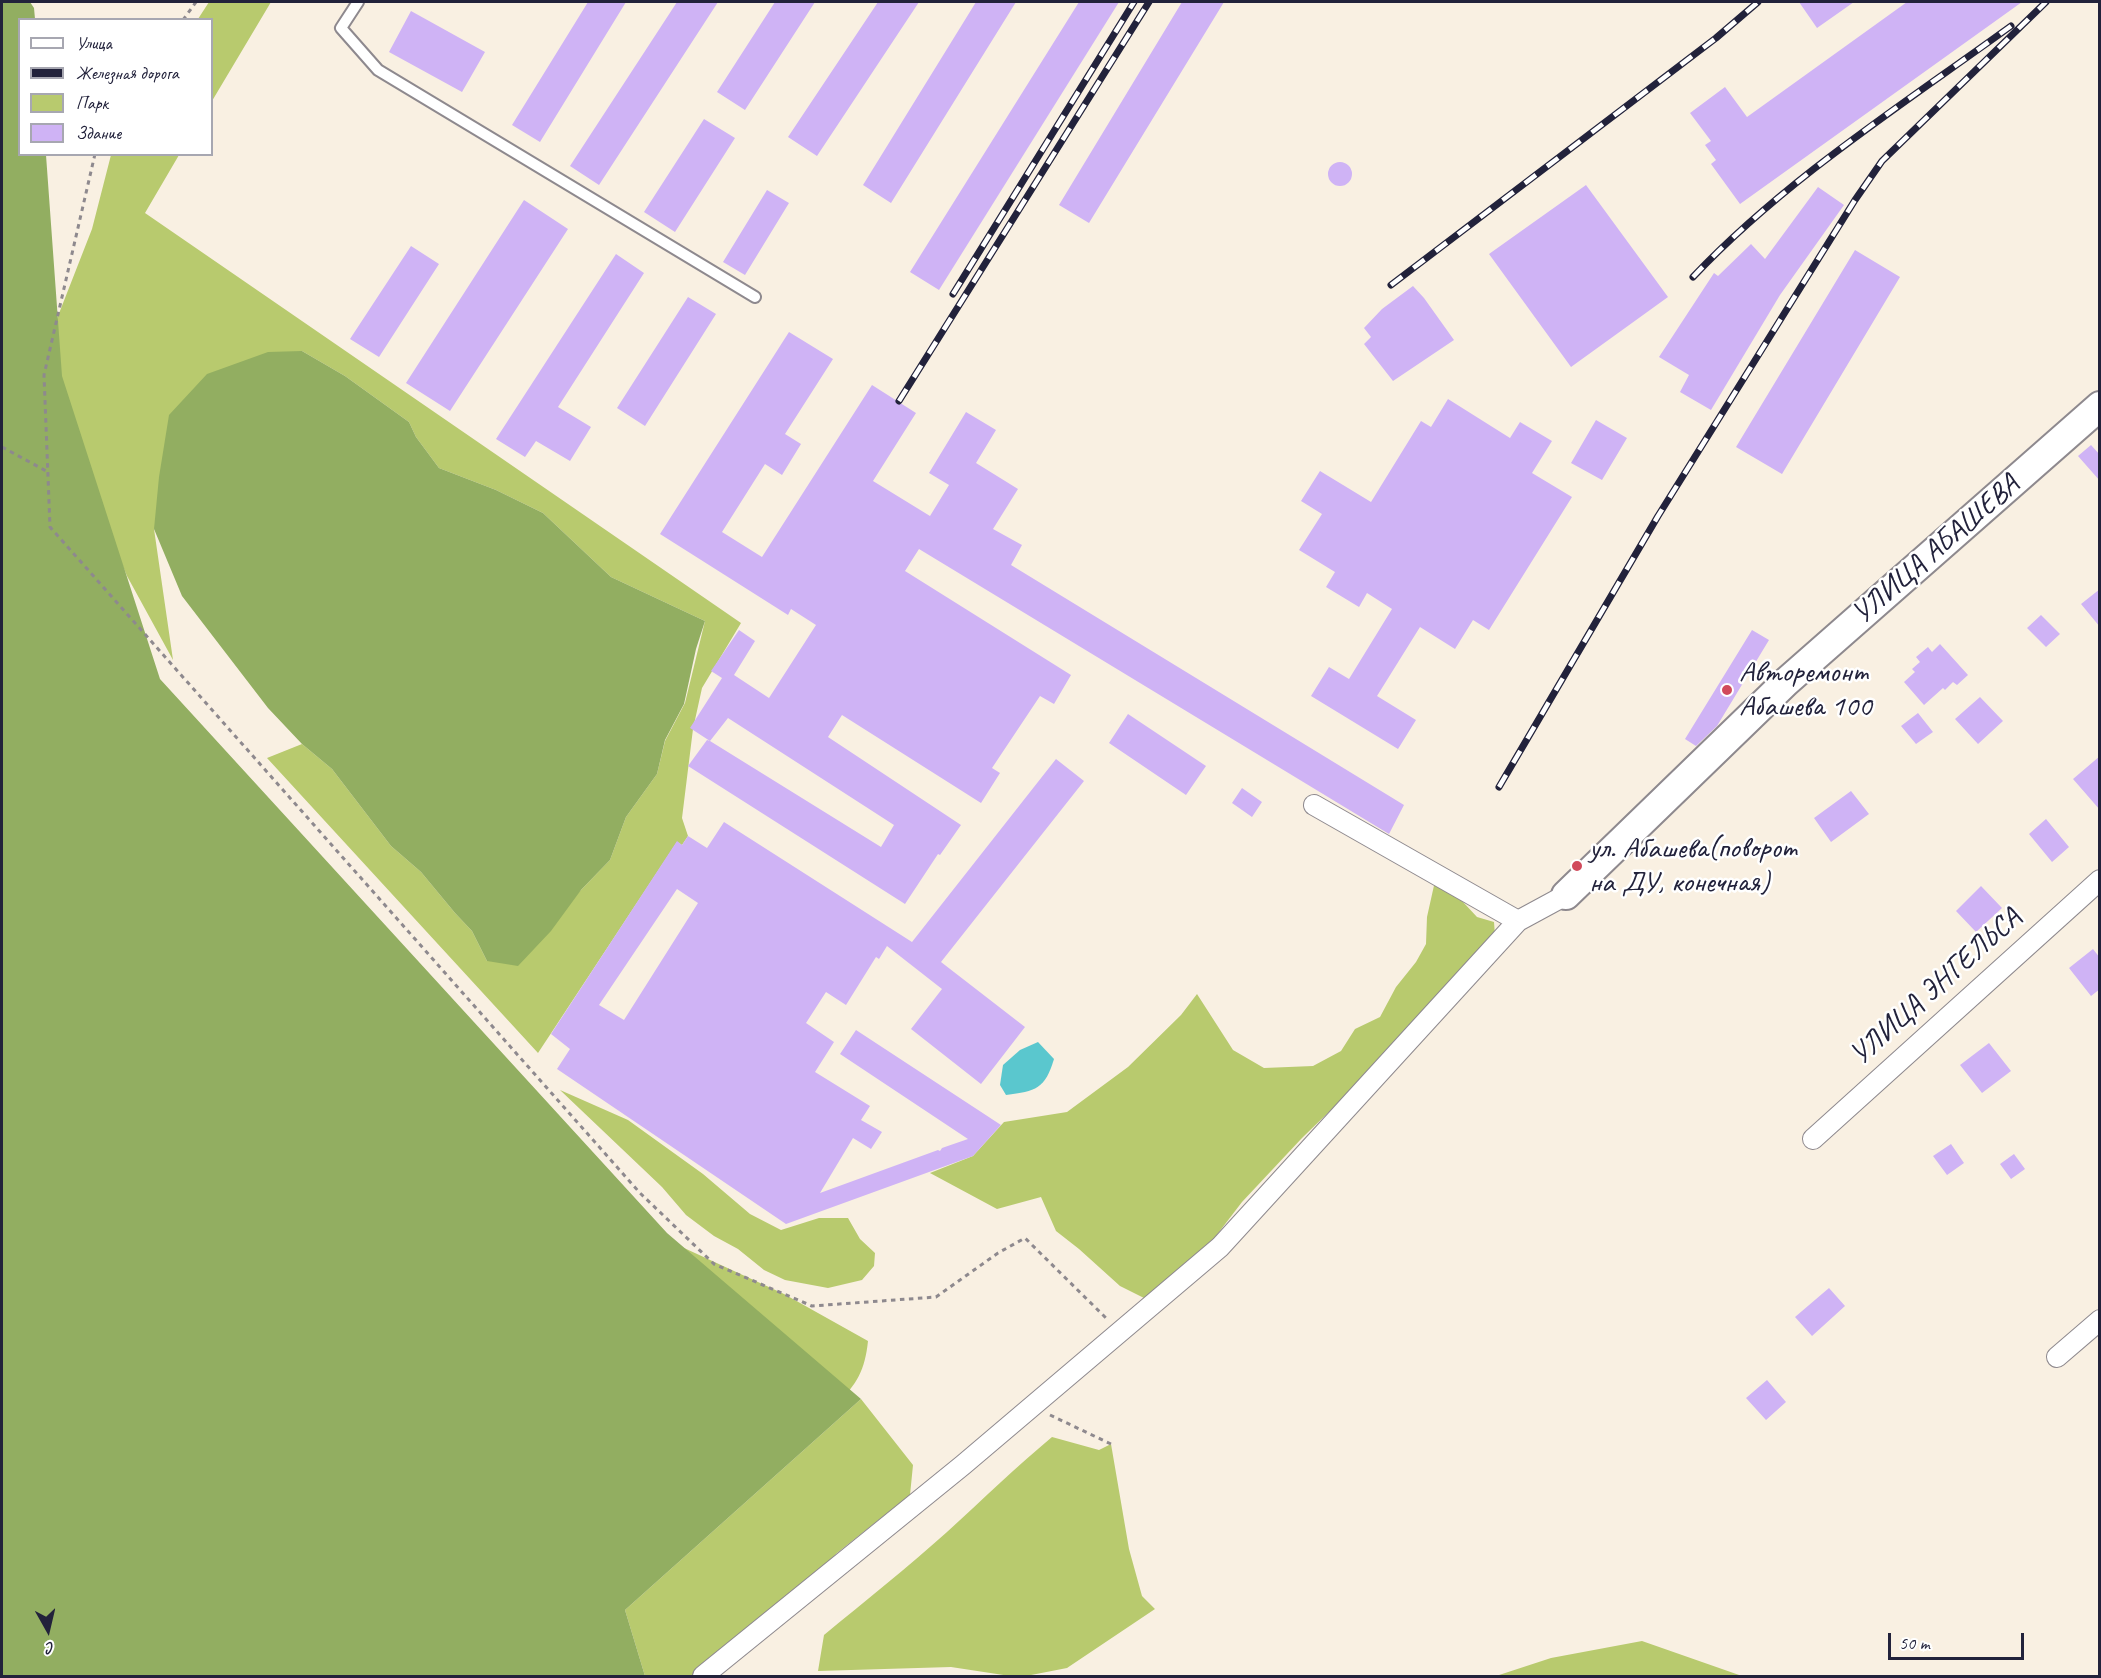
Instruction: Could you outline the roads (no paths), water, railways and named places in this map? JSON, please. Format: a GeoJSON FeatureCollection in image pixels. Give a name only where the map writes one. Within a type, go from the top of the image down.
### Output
{"type":"FeatureCollection","features":[{"type":"Feature","properties":{"kind":"street","name":"УЛИЦА АБАШЕВА"},"geometry":{"type":"LineString","coordinates":[[1566,895],[1786,682],[2100,406]]}},
{"type":"Feature","properties":{"kind":"street"},"geometry":{"type":"LineString","coordinates":[[1314,805],[1518,921]]}},
{"type":"Feature","properties":{"kind":"street","name":"УЛИЦА ЭНГЕЛЬСА"},"geometry":{"type":"LineString","coordinates":[[1813,1139],[2100,880]]}},
{"type":"Feature","properties":{"kind":"street"},"geometry":{"type":"LineString","coordinates":[[703,1677],[1032,1407],[1220,1247],[1518,921],[1566,895]]}},
{"type":"Feature","properties":{"kind":"street"},"geometry":{"type":"LineString","coordinates":[[2057,1357],[2100,1320]]}},
{"type":"Feature","properties":{"kind":"lane"},"geometry":{"type":"LineString","coordinates":[[358,2],[341,28],[378,70],[755,297]]}},
{"type":"Feature","properties":{"kind":"water"},"geometry":{"type":"Polygon","coordinates":[[[1038,1042],[1054,1059],[1047,1077],[1043,1083],[1032,1090],[1006,1095],[1000,1085],[1003,1065],[1020,1050],[1038,1042]]]}},
{"type":"Feature","properties":{"kind":"railway"},"geometry":{"type":"LineString","coordinates":[[953,294],[1134,2]]}},
{"type":"Feature","properties":{"kind":"railway"},"geometry":{"type":"LineString","coordinates":[[899,401],[1149,2]]}},
{"type":"Feature","properties":{"kind":"railway"},"geometry":{"type":"LineString","coordinates":[[1391,285],[1716,38],[1758,2]]}},
{"type":"Feature","properties":{"kind":"railway"},"geometry":{"type":"LineString","coordinates":[[1499,787],[1658,516],[1855,200],[1882,161],[2046,2]]}},
{"type":"Feature","properties":{"kind":"railway"},"geometry":{"type":"LineString","coordinates":[[1693,277],[1729,241],[1806,175],[2011,26]]}},
{"type":"Feature","properties":{"kind":"place","name":"Авторемонт Абашева 100"},"geometry":{"type":"Point","coordinates":[1727,690]}},
{"type":"Feature","properties":{"kind":"place","name":"ул. Абашева(поворот на ДУ, конечная)"},"geometry":{"type":"Point","coordinates":[1577,866]}}]}
